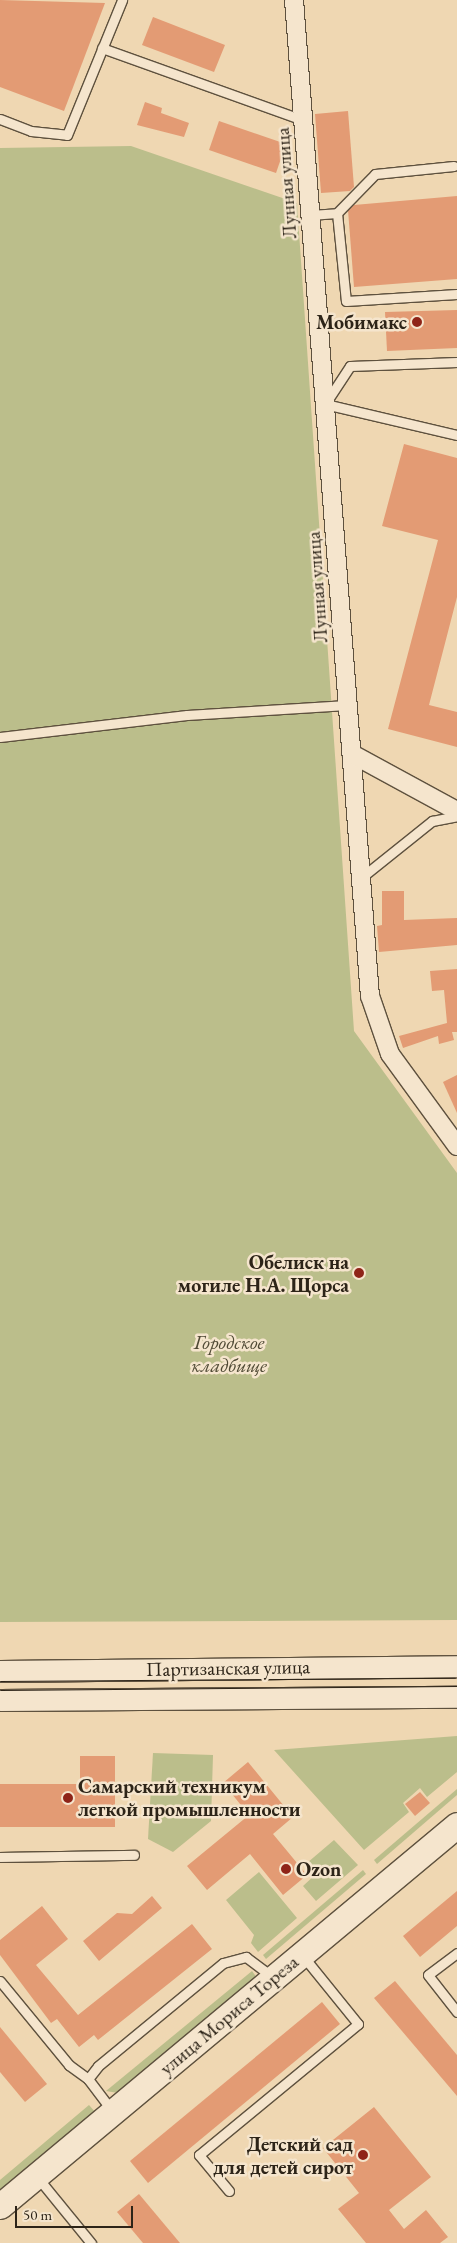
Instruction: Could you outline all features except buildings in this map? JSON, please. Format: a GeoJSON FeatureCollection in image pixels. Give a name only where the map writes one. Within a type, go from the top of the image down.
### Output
{"type":"FeatureCollection","features":[{"type":"Feature","properties":{"kind":"main road","name":"улица Мориса Тореза"},"geometry":{"type":"LineString","coordinates":[[0,2206],[457,1825]]}},
{"type":"Feature","properties":{"kind":"street","name":"Лунная улица"},"geometry":{"type":"LineString","coordinates":[[294,0],[370,996],[387,1046],[457,1146]]}},
{"type":"Feature","properties":{"kind":"street"},"geometry":{"type":"LineString","coordinates":[[352,754],[457,811]]}},
{"type":"Feature","properties":{"kind":"street","name":"Партизанская улица"},"geometry":{"type":"LineString","coordinates":[[0,1671],[457,1666]]}},
{"type":"Feature","properties":{"kind":"street","name":"Партизанская улица"},"geometry":{"type":"LineString","coordinates":[[0,1700],[457,1697]]}},
{"type":"Feature","properties":{"kind":"lane"},"geometry":{"type":"LineString","coordinates":[[0,119],[31,131],[66,135],[122,0]]}},
{"type":"Feature","properties":{"kind":"lane"},"geometry":{"type":"LineString","coordinates":[[102,48],[303,120]]}},
{"type":"Feature","properties":{"kind":"lane"},"geometry":{"type":"LineString","coordinates":[[310,215],[337,213],[375,174],[454,166]]}},
{"type":"Feature","properties":{"kind":"lane"},"geometry":{"type":"LineString","coordinates":[[337,213],[346,301],[457,294]]}},
{"type":"Feature","properties":{"kind":"lane"},"geometry":{"type":"LineString","coordinates":[[457,362],[350,366],[324,404],[457,435]]}},
{"type":"Feature","properties":{"kind":"lane"},"geometry":{"type":"LineString","coordinates":[[0,737],[187,715],[347,705]]}},
{"type":"Feature","properties":{"kind":"lane"},"geometry":{"type":"LineString","coordinates":[[362,877],[432,821],[457,816]]}},
{"type":"Feature","properties":{"kind":"lane"},"geometry":{"type":"LineString","coordinates":[[0,1857],[134,1855]]}},
{"type":"Feature","properties":{"kind":"lane"},"geometry":{"type":"LineString","coordinates":[[457,1953],[428,1975],[457,2012]]}},
{"type":"Feature","properties":{"kind":"lane"},"geometry":{"type":"LineString","coordinates":[[229,2192],[199,2155],[358,2024],[302,1954]]}},
{"type":"Feature","properties":{"kind":"lane"},"geometry":{"type":"LineString","coordinates":[[88,2079],[98,2066],[223,1963],[246,1957],[273,1978]]}},
{"type":"Feature","properties":{"kind":"lane"},"geometry":{"type":"LineString","coordinates":[[0,1981],[69,2065],[88,2079],[113,2112]]}},
{"type":"Feature","properties":{"kind":"lane"},"geometry":{"type":"LineString","coordinates":[[36,2176],[91,2243]]}},
{"type":"Feature","properties":{"kind":"green space","name":"Городское кладбище"},"geometry":{"type":"Polygon","coordinates":[[[131,146],[297,203],[354,1031],[457,1173],[457,1620],[0,1622],[0,148],[131,146]]]}},
{"type":"Feature","properties":{"kind":"green space"},"geometry":{"type":"Polygon","coordinates":[[[457,1736],[457,1772],[427,1797],[420,1788],[403,1803],[409,1812],[364,1850],[274,1750],[457,1736]]]}},
{"type":"Feature","properties":{"kind":"green space"},"geometry":{"type":"Polygon","coordinates":[[[153,1753],[213,1755],[211,1821],[173,1852],[148,1839],[153,1753]]]}},
{"type":"Feature","properties":{"kind":"green space"},"geometry":{"type":"Polygon","coordinates":[[[457,1789],[457,1795],[377,1864],[374,1860],[457,1789]]]}},
{"type":"Feature","properties":{"kind":"green space"},"geometry":{"type":"Polygon","coordinates":[[[334,1840],[358,1865],[316,1901],[303,1886],[316,1874],[307,1863],[334,1840]]]}},
{"type":"Feature","properties":{"kind":"green space"},"geometry":{"type":"Polygon","coordinates":[[[363,1870],[366,1874],[266,1959],[263,1955],[363,1870]]]}},
{"type":"Feature","properties":{"kind":"green space"},"geometry":{"type":"Polygon","coordinates":[[[259,1872],[297,1918],[258,1952],[251,1943],[254,1935],[226,1900],[259,1872]]]}},
{"type":"Feature","properties":{"kind":"green space"},"geometry":{"type":"Polygon","coordinates":[[[252,1971],[257,1978],[118,2093],[106,2091],[252,1971]]]}},
{"type":"Feature","properties":{"kind":"green space"},"geometry":{"type":"Polygon","coordinates":[[[89,2105],[96,2113],[0,2192],[0,2180],[89,2105]]]}},
{"type":"Feature","properties":{"kind":"tram line"},"geometry":{"type":"LineString","coordinates":[[0,1681],[455,1678]]}},
{"type":"Feature","properties":{"kind":"tram line"},"geometry":{"type":"LineString","coordinates":[[0,1690],[457,1686]]}},
{"type":"Feature","properties":{"kind":"place","name":"Мобимакс"},"geometry":{"type":"Point","coordinates":[417,322]}},
{"type":"Feature","properties":{"kind":"place","name":"Обелиск на могиле Н.А. Щорса"},"geometry":{"type":"Point","coordinates":[359,1273]}},
{"type":"Feature","properties":{"kind":"place","name":"Самарский техникум легкой промышленности"},"geometry":{"type":"Point","coordinates":[68,1798]}},
{"type":"Feature","properties":{"kind":"place","name":"Ozon"},"geometry":{"type":"Point","coordinates":[286,1869]}},
{"type":"Feature","properties":{"kind":"place","name":"Детский сад для детей сирот"},"geometry":{"type":"Point","coordinates":[363,2155]}}]}
